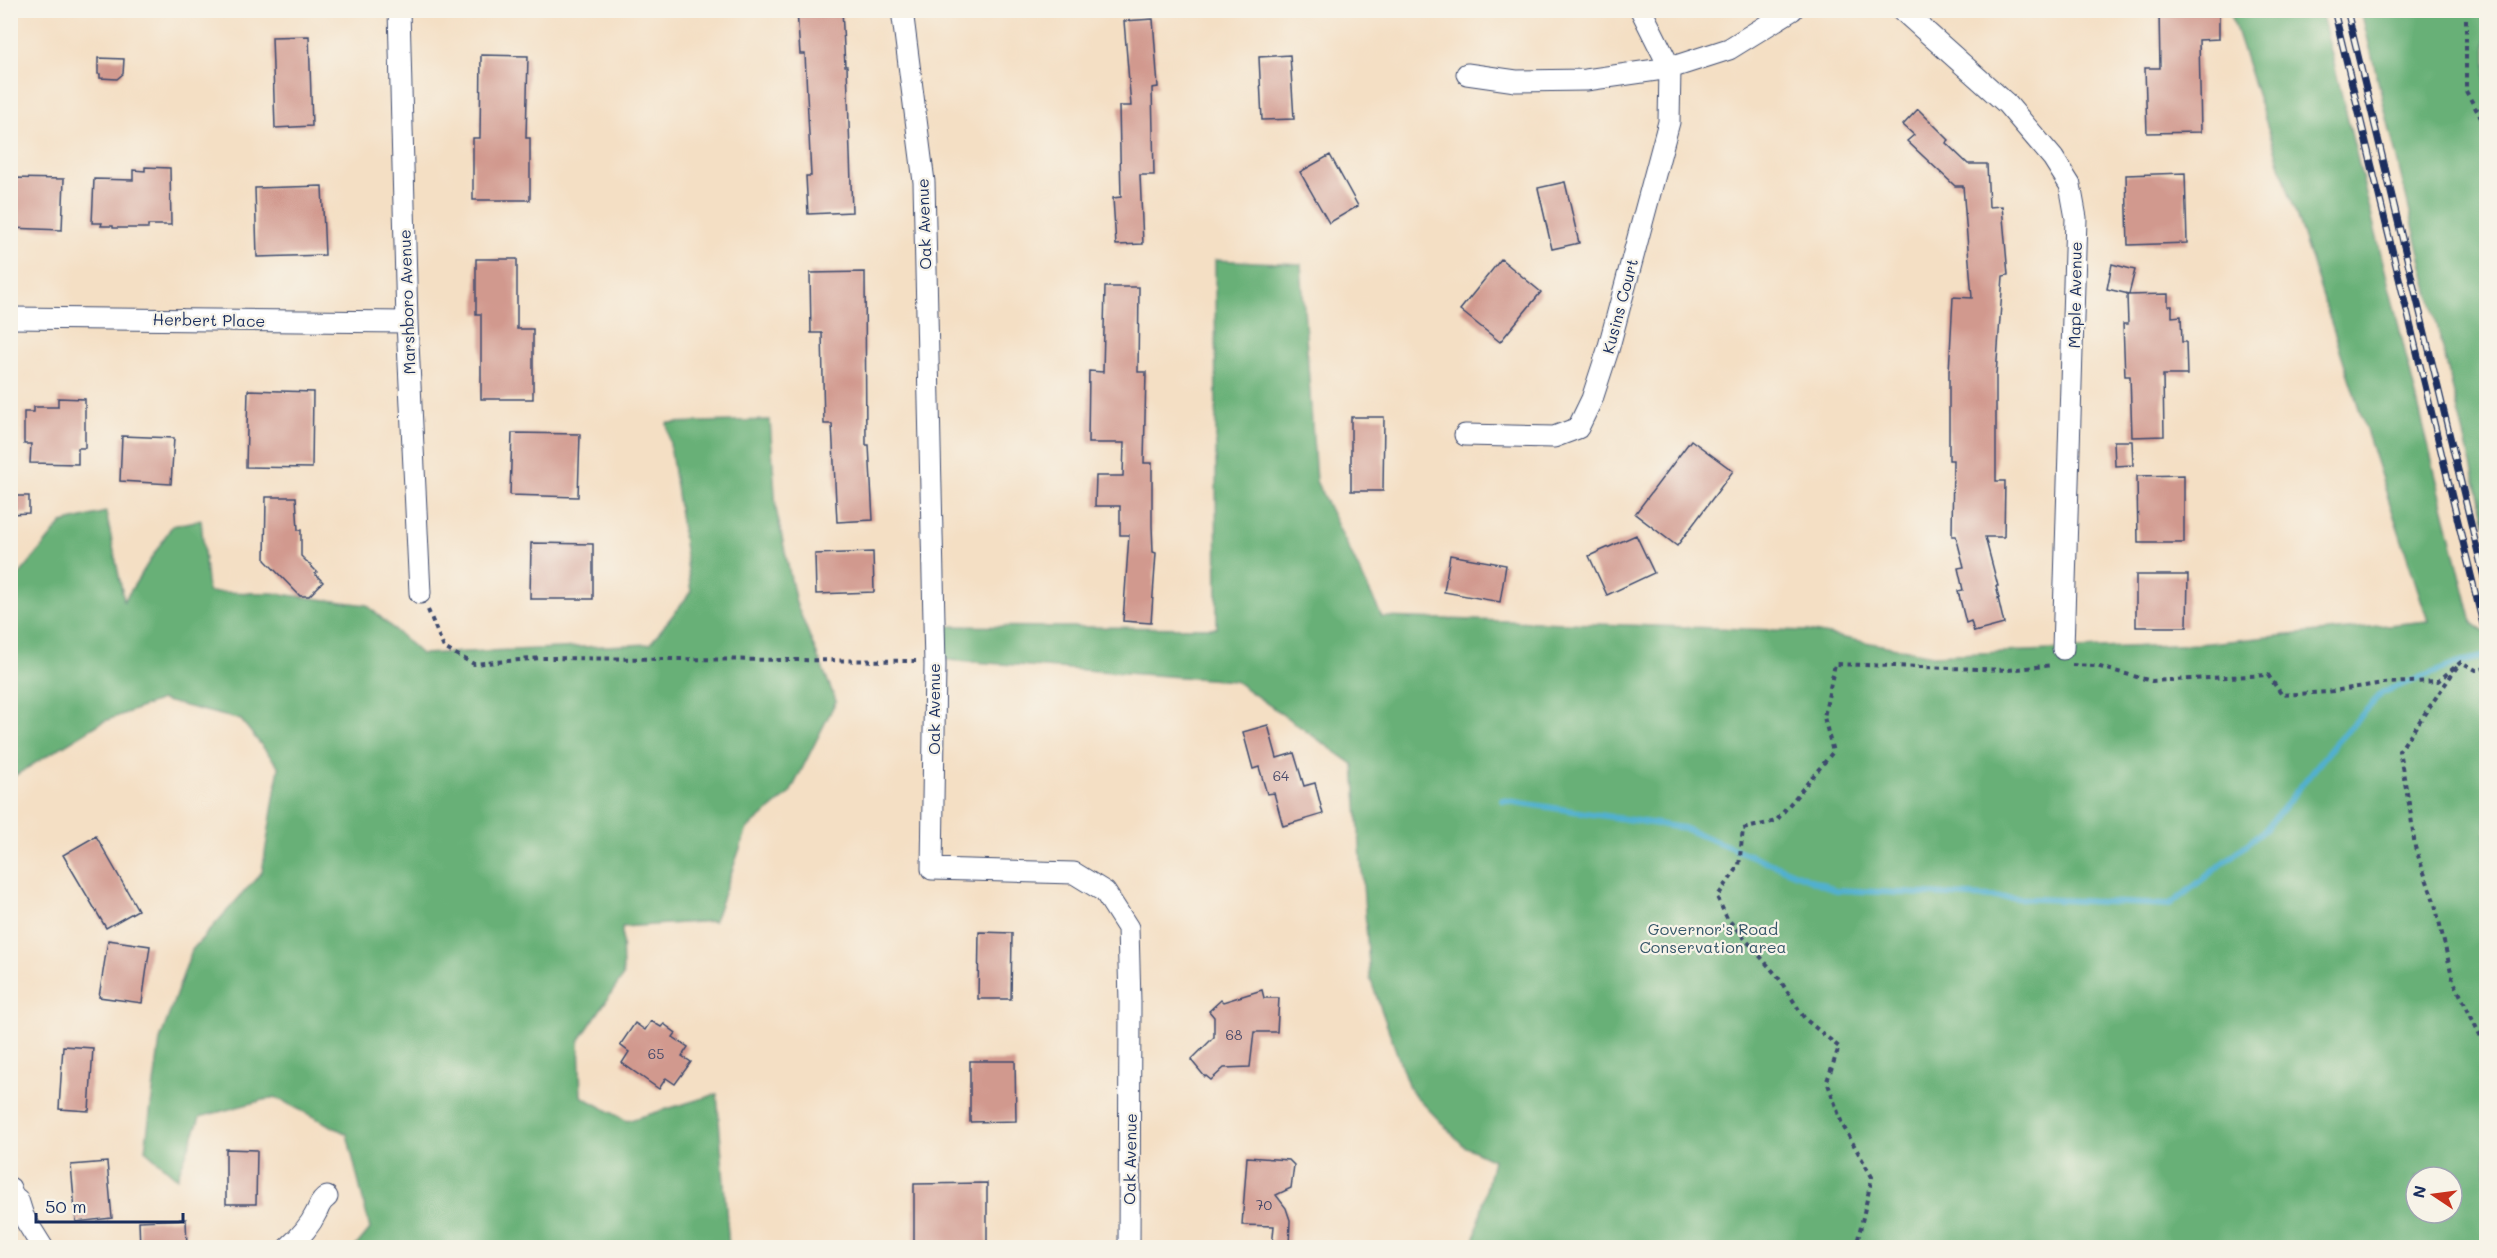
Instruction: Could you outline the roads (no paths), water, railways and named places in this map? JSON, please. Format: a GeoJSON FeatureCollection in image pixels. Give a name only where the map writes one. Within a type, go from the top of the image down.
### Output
{"type":"FeatureCollection","features":[{"type":"Feature","properties":{"kind":"street","name":"Marshboro Avenue"},"geometry":{"type":"LineString","coordinates":[[399,10],[407,322],[420,593]]}},
{"type":"Feature","properties":{"kind":"street","name":"Oak Avenue"},"geometry":{"type":"LineString","coordinates":[[902,10],[924,182],[935,665],[932,869],[1074,873],[1105,892],[1128,928],[1129,1248]]}},
{"type":"Feature","properties":{"kind":"street"},"geometry":{"type":"LineString","coordinates":[[1641,10],[1670,68]]}},
{"type":"Feature","properties":{"kind":"street"},"geometry":{"type":"LineString","coordinates":[[1467,74],[1516,81],[1586,80],[1670,68],[1730,49],[1792,10]]}},
{"type":"Feature","properties":{"kind":"street","name":"Maple Avenue"},"geometry":{"type":"LineString","coordinates":[[1902,10],[2007,104],[2053,158],[2070,185],[2076,218],[2060,659]]}},
{"type":"Feature","properties":{"kind":"street","name":"Kusins Court"},"geometry":{"type":"LineString","coordinates":[[1465,435],[1554,437],[1578,428],[1592,399],[1608,351],[1669,122],[1670,68]]}},
{"type":"Feature","properties":{"kind":"street","name":"Herbert Place"},"geometry":{"type":"LineString","coordinates":[[10,318],[407,322]]}},
{"type":"Feature","properties":{"kind":"street"},"geometry":{"type":"LineString","coordinates":[[10,1188],[13,1196],[18,1200],[23,1216],[43,1248]]}},
{"type":"Feature","properties":{"kind":"street"},"geometry":{"type":"LineString","coordinates":[[288,1248],[303,1233],[317,1212],[319,1204],[327,1197]]}},
{"type":"Feature","properties":{"kind":"waterway"},"geometry":{"type":"LineString","coordinates":[[1502,800],[1683,828],[1836,890],[2170,905],[2265,830],[2335,744],[2383,692],[2461,662],[2486,656]]}},
{"type":"Feature","properties":{"kind":"railway"},"geometry":{"type":"LineString","coordinates":[[2334,10],[2486,637]]}},
{"type":"Feature","properties":{"kind":"railway"},"geometry":{"type":"LineString","coordinates":[[2347,10],[2486,586]]}},
{"type":"Feature","properties":{"kind":"park label","name":"Governor's Road Conservation area"},"geometry":{"type":"Point","coordinates":[1713,938]}}]}
